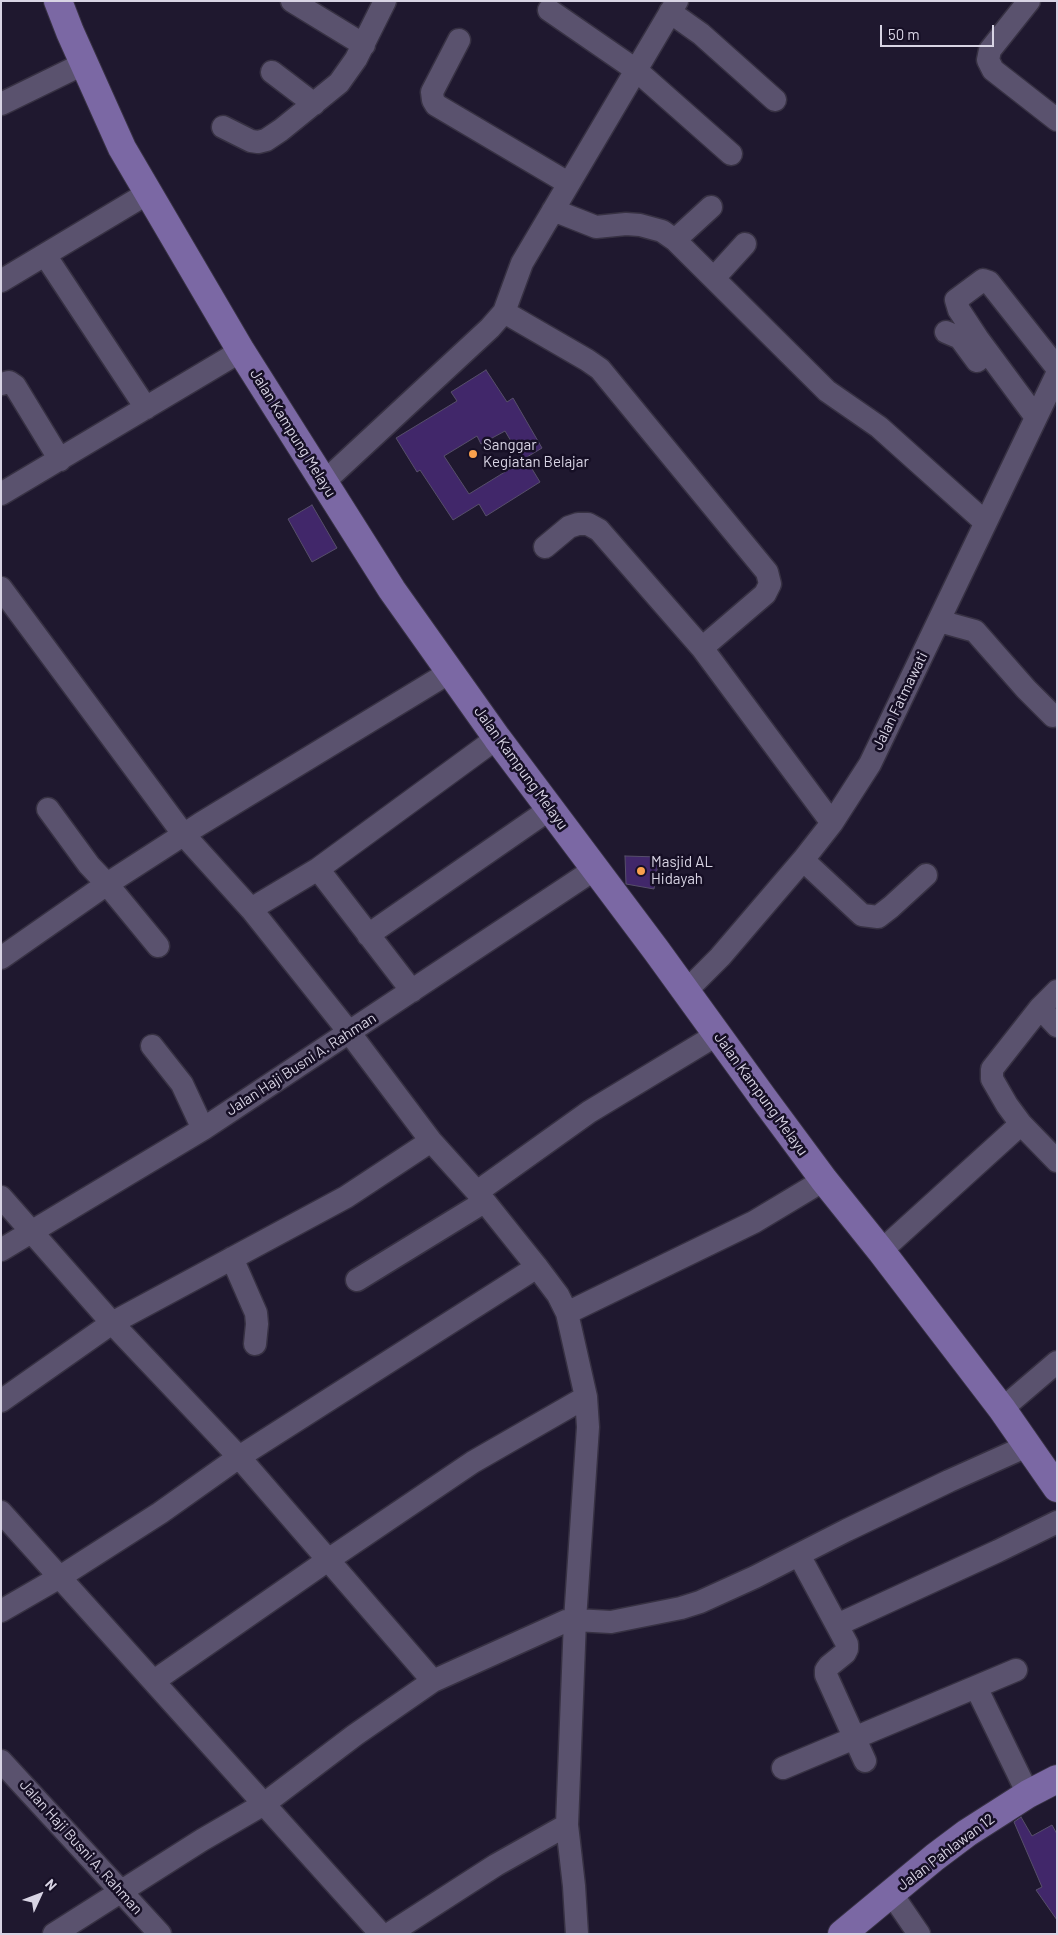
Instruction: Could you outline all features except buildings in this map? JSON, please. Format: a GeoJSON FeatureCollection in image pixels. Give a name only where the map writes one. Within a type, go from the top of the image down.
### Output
{"type":"FeatureCollection","features":[{"type":"Feature","properties":{"kind":"main road","name":"Jalan Kampung Melayu"},"geometry":{"type":"LineString","coordinates":[[58,1],[122,148],[241,351],[392,590],[497,738],[718,1034],[824,1180],[1002,1409],[1057,1488]]}},
{"type":"Feature","properties":{"kind":"main road","name":"Jalan Pahlawan 12"},"geometry":{"type":"LineString","coordinates":[[853,1929],[891,1893],[967,1833],[1028,1794],[1056,1783]]}},
{"type":"Feature","properties":{"kind":"street"},"geometry":{"type":"LineString","coordinates":[[292,1],[364,46]]}},
{"type":"Feature","properties":{"kind":"street"},"geometry":{"type":"LineString","coordinates":[[223,127],[251,141],[258,142],[266,140],[281,130],[339,83],[364,46],[385,1]]}},
{"type":"Feature","properties":{"kind":"street"},"geometry":{"type":"LineString","coordinates":[[1029,1],[990,50],[988,60],[993,70],[1057,120]]}},
{"type":"Feature","properties":{"kind":"street"},"geometry":{"type":"LineString","coordinates":[[324,482],[490,328],[504,312],[522,263],[674,6],[701,34],[775,100]]}},
{"type":"Feature","properties":{"kind":"street"},"geometry":{"type":"LineString","coordinates":[[549,10],[636,70],[731,154]]}},
{"type":"Feature","properties":{"kind":"street"},"geometry":{"type":"LineString","coordinates":[[459,40],[432,92],[432,100],[436,105],[568,183]]}},
{"type":"Feature","properties":{"kind":"street"},"geometry":{"type":"LineString","coordinates":[[1,104],[85,63]]}},
{"type":"Feature","properties":{"kind":"street"},"geometry":{"type":"LineString","coordinates":[[272,72],[314,104]]}},
{"type":"Feature","properties":{"kind":"street"},"geometry":{"type":"LineString","coordinates":[[1,281],[148,193]]}},
{"type":"Feature","properties":{"kind":"street"},"geometry":{"type":"LineString","coordinates":[[675,240],[711,207]]}},
{"type":"Feature","properties":{"kind":"street"},"geometry":{"type":"LineString","coordinates":[[553,210],[596,227],[626,224],[640,225],[662,231],[675,240],[827,390],[879,427],[984,522]]}},
{"type":"Feature","properties":{"kind":"street"},"geometry":{"type":"LineString","coordinates":[[714,278],[745,244]]}},
{"type":"Feature","properties":{"kind":"street"},"geometry":{"type":"LineString","coordinates":[[45,255],[146,408]]}},
{"type":"Feature","properties":{"kind":"street"},"geometry":{"type":"LineString","coordinates":[[1032,424],[959,310],[956,300],[983,280],[989,282],[1057,368]]}},
{"type":"Feature","properties":{"kind":"street"},"geometry":{"type":"LineString","coordinates":[[504,312],[600,369],[767,572],[770,584],[765,594],[702,648]]}},
{"type":"Feature","properties":{"kind":"street"},"geometry":{"type":"LineString","coordinates":[[946,332],[953,334],[966,344],[1032,424]]}},
{"type":"Feature","properties":{"kind":"street"},"geometry":{"type":"LineString","coordinates":[[1,494],[241,351]]}},
{"type":"Feature","properties":{"kind":"street","name":"Jalan Fatmawati"},"geometry":{"type":"LineString","coordinates":[[686,991],[720,957],[803,860],[832,823],[870,764],[984,522],[1057,374]]}},
{"type":"Feature","properties":{"kind":"street"},"geometry":{"type":"LineString","coordinates":[[1,384],[8,382],[14,386],[60,460]]}},
{"type":"Feature","properties":{"kind":"street"},"geometry":{"type":"LineString","coordinates":[[545,547],[569,527],[578,524],[588,524],[599,530],[702,648],[832,823]]}},
{"type":"Feature","properties":{"kind":"street"},"geometry":{"type":"LineString","coordinates":[[1,588],[184,835],[251,909],[349,1032],[431,1142],[480,1197],[537,1267],[558,1295],[567,1313],[586,1397],[588,1442],[575,1620],[567,1824],[577,1934]]}},
{"type":"Feature","properties":{"kind":"street"},"geometry":{"type":"LineString","coordinates":[[939,621],[975,631],[1026,689],[1053,716]]}},
{"type":"Feature","properties":{"kind":"street"},"geometry":{"type":"LineString","coordinates":[[1,958],[107,884],[450,672]]}},
{"type":"Feature","properties":{"kind":"street"},"geometry":{"type":"LineString","coordinates":[[251,909],[318,869],[497,738]]}},
{"type":"Feature","properties":{"kind":"street"},"geometry":{"type":"LineString","coordinates":[[368,934],[550,808]]}},
{"type":"Feature","properties":{"kind":"street"},"geometry":{"type":"LineString","coordinates":[[48,809],[89,865],[158,946]]}},
{"type":"Feature","properties":{"kind":"street"},"geometry":{"type":"LineString","coordinates":[[803,860],[862,915],[878,917],[926,874]]}},
{"type":"Feature","properties":{"kind":"street"},"geometry":{"type":"LineString","coordinates":[[318,869],[412,991]]}},
{"type":"Feature","properties":{"kind":"street","name":"Jalan Haji Busni A. Rahman"},"geometry":{"type":"LineString","coordinates":[[1,1250],[203,1129],[595,869]]}},
{"type":"Feature","properties":{"kind":"street"},"geometry":{"type":"LineString","coordinates":[[1057,991],[1040,1008],[992,1069],[992,1079],[1007,1106],[1021,1124],[1057,1162]]}},
{"type":"Feature","properties":{"kind":"street"},"geometry":{"type":"LineString","coordinates":[[1040,1008],[1057,1026]]}},
{"type":"Feature","properties":{"kind":"street"},"geometry":{"type":"LineString","coordinates":[[357,1280],[480,1197],[588,1112],[718,1034]]}},
{"type":"Feature","properties":{"kind":"street"},"geometry":{"type":"LineString","coordinates":[[152,1046],[182,1084],[203,1129]]}},
{"type":"Feature","properties":{"kind":"street"},"geometry":{"type":"LineString","coordinates":[[881,1251],[1021,1124]]}},
{"type":"Feature","properties":{"kind":"street"},"geometry":{"type":"LineString","coordinates":[[1,1402],[112,1323],[346,1197],[431,1142]]}},
{"type":"Feature","properties":{"kind":"street"},"geometry":{"type":"LineString","coordinates":[[567,1313],[754,1222],[824,1180]]}},
{"type":"Feature","properties":{"kind":"street"},"geometry":{"type":"LineString","coordinates":[[1,1197],[112,1323],[239,1457],[433,1681]]}},
{"type":"Feature","properties":{"kind":"street"},"geometry":{"type":"LineString","coordinates":[[232,1258],[256,1312],[255,1344]]}},
{"type":"Feature","properties":{"kind":"street"},"geometry":{"type":"LineString","coordinates":[[1,1611],[60,1577],[160,1514],[239,1457],[537,1267]]}},
{"type":"Feature","properties":{"kind":"street"},"geometry":{"type":"LineString","coordinates":[[1002,1409],[1057,1362]]}},
{"type":"Feature","properties":{"kind":"street"},"geometry":{"type":"LineString","coordinates":[[154,1681],[488,1452],[586,1397]]}},
{"type":"Feature","properties":{"kind":"street"},"geometry":{"type":"LineString","coordinates":[[54,1934],[202,1840],[264,1804],[355,1735],[433,1681],[555,1625],[575,1620],[611,1622],[681,1608],[756,1577],[949,1480],[1027,1446]]}},
{"type":"Feature","properties":{"kind":"street"},"geometry":{"type":"LineString","coordinates":[[1,1512],[381,1934]]}},
{"type":"Feature","properties":{"kind":"street"},"geometry":{"type":"LineString","coordinates":[[837,1625],[1057,1522]]}},
{"type":"Feature","properties":{"kind":"street"},"geometry":{"type":"LineString","coordinates":[[799,1554],[847,1644],[847,1649],[826,1670],[826,1675],[865,1761]]}},
{"type":"Feature","properties":{"kind":"street"},"geometry":{"type":"LineString","coordinates":[[783,1768],[1016,1670]]}},
{"type":"Feature","properties":{"kind":"street"},"geometry":{"type":"LineString","coordinates":[[976,1687],[1028,1794]]}},
{"type":"Feature","properties":{"kind":"street","name":"Jalan Haji Busni A. Rahman"},"geometry":{"type":"LineString","coordinates":[[6,1774],[121,1891],[160,1934]]}},
{"type":"Feature","properties":{"kind":"street"},"geometry":{"type":"LineString","coordinates":[[389,1934],[496,1865],[567,1824]]}},
{"type":"Feature","properties":{"kind":"street"},"geometry":{"type":"LineString","coordinates":[[891,1893],[918,1934]]}},
{"type":"Feature","properties":{"kind":"place","name":"Sanggar Kegiatan Belajar"},"geometry":{"type":"Point","coordinates":[473,454]}},
{"type":"Feature","properties":{"kind":"place","name":"Masjid AL Hidayah"},"geometry":{"type":"Point","coordinates":[641,871]}}]}
